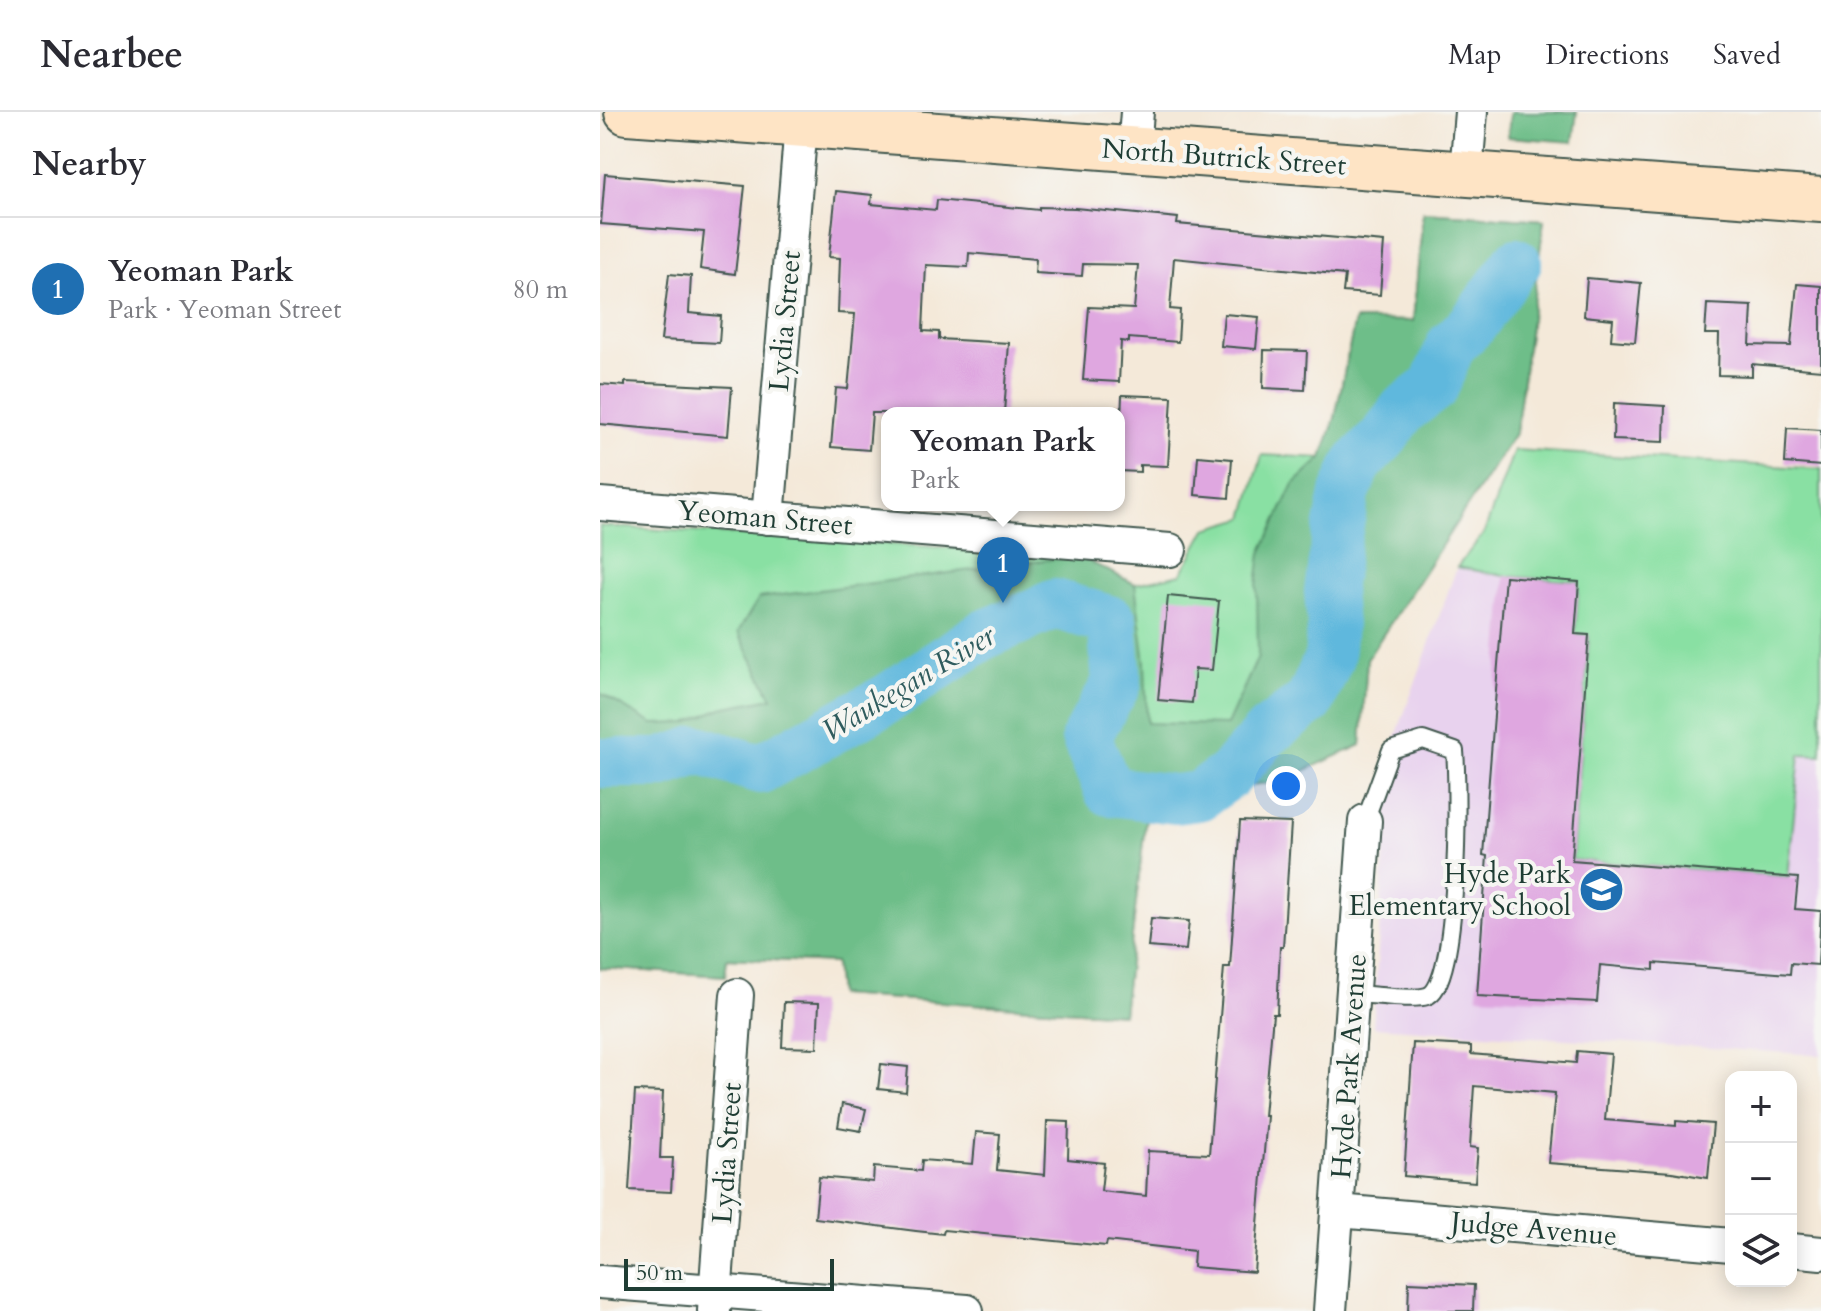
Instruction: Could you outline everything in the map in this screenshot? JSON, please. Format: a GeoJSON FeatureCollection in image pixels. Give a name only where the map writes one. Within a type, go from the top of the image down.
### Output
{"type":"FeatureCollection","features":[{"type":"Feature","properties":{"kind":"street","name":"North Butrick Street"},"geometry":{"type":"LineString","coordinates":[[627,112],[801,125],[1135,131],[1466,172],[1821,200]]}},
{"type":"Feature","properties":{"kind":"street"},"geometry":{"type":"LineString","coordinates":[[1466,172],[1471,112]]}},
{"type":"Feature","properties":{"kind":"street","name":"Lydia Street"},"geometry":{"type":"LineString","coordinates":[[768,518],[801,125]]}},
{"type":"Feature","properties":{"kind":"street","name":"Yeoman Street"},"geometry":{"type":"LineString","coordinates":[[600,504],[1170,550]]}},
{"type":"Feature","properties":{"kind":"street","name":"Hyde Park Avenue"},"geometry":{"type":"LineString","coordinates":[[1330,1311],[1365,821]]}},
{"type":"Feature","properties":{"kind":"street","name":"Lydia Street"},"geometry":{"type":"LineString","coordinates":[[715,1301],[737,995]]}},
{"type":"Feature","properties":{"kind":"street","name":"Judge Avenue"},"geometry":{"type":"LineString","coordinates":[[1338,1211],[1725,1244]]}},
{"type":"Feature","properties":{"kind":"street"},"geometry":{"type":"LineString","coordinates":[[1797,1251],[1821,1253]]}},
{"type":"Feature","properties":{"kind":"street"},"geometry":{"type":"LineString","coordinates":[[600,1282],[715,1301],[967,1311]]}},
{"type":"Feature","properties":{"kind":"lane"},"geometry":{"type":"LineString","coordinates":[[1353,994],[1427,996],[1439,988],[1448,958],[1458,788],[1455,751],[1423,740],[1391,750],[1365,821]]}},
{"type":"Feature","properties":{"kind":"shaded area","name":"Hyde Park Elementary School"},"geometry":{"type":"Polygon","coordinates":[[[1514,450],[1821,469],[1821,1055],[1373,1027],[1391,750],[1457,567],[1484,533],[1514,450]]]}},
{"type":"Feature","properties":{"kind":"green space"},"geometry":{"type":"Polygon","coordinates":[[[1510,112],[1577,112],[1573,142],[1508,137],[1510,112]]]}},
{"type":"Feature","properties":{"kind":"green space"},"geometry":{"type":"Polygon","coordinates":[[[1423,212],[1544,220],[1516,432],[1367,659],[1361,745],[1279,782],[1228,787],[1210,801],[1147,807],[1123,1014],[838,995],[835,963],[727,958],[725,976],[600,968],[600,526],[1078,556],[1135,584],[1181,574],[1206,529],[1244,518],[1262,455],[1323,458],[1335,418],[1355,320],[1413,321],[1423,212]]]}},
{"type":"Feature","properties":{"kind":"green space"},"geometry":{"type":"Polygon","coordinates":[[[1423,212],[1544,220],[1516,432],[1367,659],[1361,745],[1279,782],[1228,787],[1210,801],[1147,807],[1123,1014],[838,995],[835,963],[727,958],[725,976],[600,968],[600,693],[653,724],[687,723],[721,708],[772,698],[738,632],[759,598],[1078,556],[1135,584],[1145,662],[1147,723],[1227,725],[1258,657],[1257,585],[1261,553],[1294,484],[1322,458],[1335,418],[1355,320],[1413,321],[1423,212]]]}},
{"type":"Feature","properties":{"kind":"green space"},"geometry":{"type":"Polygon","coordinates":[[[1514,450],[1821,469],[1821,755],[1800,754],[1788,877],[1572,860],[1589,636],[1575,634],[1579,582],[1505,576],[1457,567],[1484,533],[1514,450]]]}},
{"type":"Feature","properties":{"kind":"building"},"geometry":{"type":"Polygon","coordinates":[[[605,174],[745,186],[735,274],[700,269],[704,232],[601,224],[605,174]]]}},
{"type":"Feature","properties":{"kind":"building"},"geometry":{"type":"Polygon","coordinates":[[[836,191],[872,195],[871,204],[936,210],[937,200],[1039,210],[1039,207],[1075,208],[1178,218],[1177,224],[1384,242],[1380,295],[1343,292],[1345,275],[1174,258],[1170,309],[1180,310],[1178,342],[1129,338],[1129,342],[1121,341],[1119,382],[1083,380],[1089,307],[1134,309],[1138,265],[1083,264],[1082,276],[1035,273],[1036,259],[969,253],[968,267],[926,265],[923,331],[939,332],[939,339],[1009,343],[1004,407],[881,407],[881,413],[872,413],[869,450],[831,447],[836,388],[848,389],[855,314],[838,313],[840,258],[829,257],[836,191]]]}},
{"type":"Feature","properties":{"kind":"building"},"geometry":{"type":"Polygon","coordinates":[[[669,274],[691,276],[689,313],[721,316],[719,343],[661,340],[669,274]]]}},
{"type":"Feature","properties":{"kind":"building"},"geometry":{"type":"Polygon","coordinates":[[[1587,278],[1641,283],[1635,342],[1611,340],[1613,319],[1584,316],[1587,278]]]}},
{"type":"Feature","properties":{"kind":"building"},"geometry":{"type":"Polygon","coordinates":[[[1797,284],[1821,286],[1821,370],[1752,364],[1752,376],[1718,375],[1719,334],[1705,334],[1707,304],[1752,306],[1750,345],[1791,346],[1797,284]]]}},
{"type":"Feature","properties":{"kind":"building"},"geometry":{"type":"Polygon","coordinates":[[[1224,314],[1259,317],[1256,349],[1221,346],[1224,314]]]}},
{"type":"Feature","properties":{"kind":"building"},"geometry":{"type":"Polygon","coordinates":[[[1264,350],[1307,351],[1305,390],[1263,388],[1264,350]]]}},
{"type":"Feature","properties":{"kind":"building"},"geometry":{"type":"Polygon","coordinates":[[[625,382],[732,387],[728,436],[600,424],[600,384],[625,386],[625,382]]]}},
{"type":"Feature","properties":{"kind":"building"},"geometry":{"type":"Polygon","coordinates":[[[1122,395],[1172,397],[1168,466],[1140,465],[1140,472],[1125,471],[1125,407],[1122,407],[1122,395]]]}},
{"type":"Feature","properties":{"kind":"building"},"geometry":{"type":"Polygon","coordinates":[[[1614,403],[1665,406],[1664,442],[1613,440],[1614,403]]]}},
{"type":"Feature","properties":{"kind":"building"},"geometry":{"type":"Polygon","coordinates":[[[1787,428],[1821,430],[1821,466],[1785,463],[1787,428]]]}},
{"type":"Feature","properties":{"kind":"building"},"geometry":{"type":"Polygon","coordinates":[[[1198,456],[1232,459],[1229,498],[1195,495],[1198,456]]]}},
{"type":"Feature","properties":{"kind":"building"},"geometry":{"type":"Polygon","coordinates":[[[1505,576],[1579,582],[1575,634],[1589,635],[1572,860],[1798,878],[1795,909],[1821,911],[1818,965],[1791,963],[1790,974],[1654,963],[1654,970],[1600,965],[1597,1002],[1477,996],[1487,856],[1483,855],[1505,576]]]}},
{"type":"Feature","properties":{"kind":"building"},"geometry":{"type":"Polygon","coordinates":[[[1168,596],[1219,601],[1212,670],[1195,669],[1192,703],[1158,700],[1168,596]]]}},
{"type":"Feature","properties":{"kind":"building"},"geometry":{"type":"Polygon","coordinates":[[[1240,821],[1291,823],[1277,1014],[1273,1014],[1264,1116],[1267,1116],[1254,1272],[1193,1267],[1194,1251],[1107,1241],[1106,1246],[944,1230],[943,1234],[815,1218],[819,1177],[873,1182],[874,1167],[921,1171],[922,1160],[973,1164],[976,1132],[1000,1134],[997,1170],[1045,1175],[1047,1121],[1069,1122],[1068,1159],[1104,1163],[1101,1191],[1146,1196],[1148,1151],[1209,1154],[1224,967],[1230,967],[1240,821]]]}},
{"type":"Feature","properties":{"kind":"building"},"geometry":{"type":"Polygon","coordinates":[[[1151,918],[1189,921],[1186,950],[1148,947],[1151,918]]]}},
{"type":"Feature","properties":{"kind":"building"},"geometry":{"type":"Polygon","coordinates":[[[784,1002],[819,1003],[817,1048],[782,1047],[784,1002]]]}},
{"type":"Feature","properties":{"kind":"building"},"geometry":{"type":"Polygon","coordinates":[[[1413,1043],[1471,1046],[1471,1054],[1576,1063],[1577,1051],[1611,1054],[1605,1120],[1676,1126],[1676,1121],[1713,1124],[1708,1178],[1672,1172],[1548,1163],[1555,1093],[1474,1086],[1470,1147],[1478,1148],[1475,1182],[1404,1176],[1413,1043]]]}},
{"type":"Feature","properties":{"kind":"building"},"geometry":{"type":"Polygon","coordinates":[[[881,1064],[908,1067],[906,1092],[878,1089],[881,1064]]]}},
{"type":"Feature","properties":{"kind":"building"},"geometry":{"type":"Polygon","coordinates":[[[635,1091],[663,1092],[660,1158],[673,1158],[671,1192],[629,1190],[635,1091]]]}},
{"type":"Feature","properties":{"kind":"building"},"geometry":{"type":"Polygon","coordinates":[[[842,1104],[866,1109],[861,1131],[838,1127],[842,1104]]]}},
{"type":"Feature","properties":{"kind":"building"},"geometry":{"type":"Polygon","coordinates":[[[1409,1282],[1474,1285],[1473,1311],[1408,1311],[1409,1282]]]}},
{"type":"Feature","properties":{"kind":"waterway","name":"Waukegan River"},"geometry":{"type":"LineString","coordinates":[[600,763],[660,763],[699,750],[760,769],[887,699],[983,635],[1055,604],[1112,621],[1117,683],[1086,737],[1109,791],[1175,799],[1199,796],[1229,775],[1268,732],[1310,701],[1329,658],[1332,624],[1329,592],[1336,541],[1345,493],[1358,463],[1383,438],[1404,409],[1434,387],[1451,345],[1473,324],[1517,263]]}},
{"type":"Feature","properties":{"kind":"place","name":"Yeoman Park"},"geometry":{"type":"Point","coordinates":[1003,603]}},
{"type":"Feature","properties":{"kind":"place","name":"Hyde Park Elementary School"},"geometry":{"type":"Point","coordinates":[1602,889]}}]}
